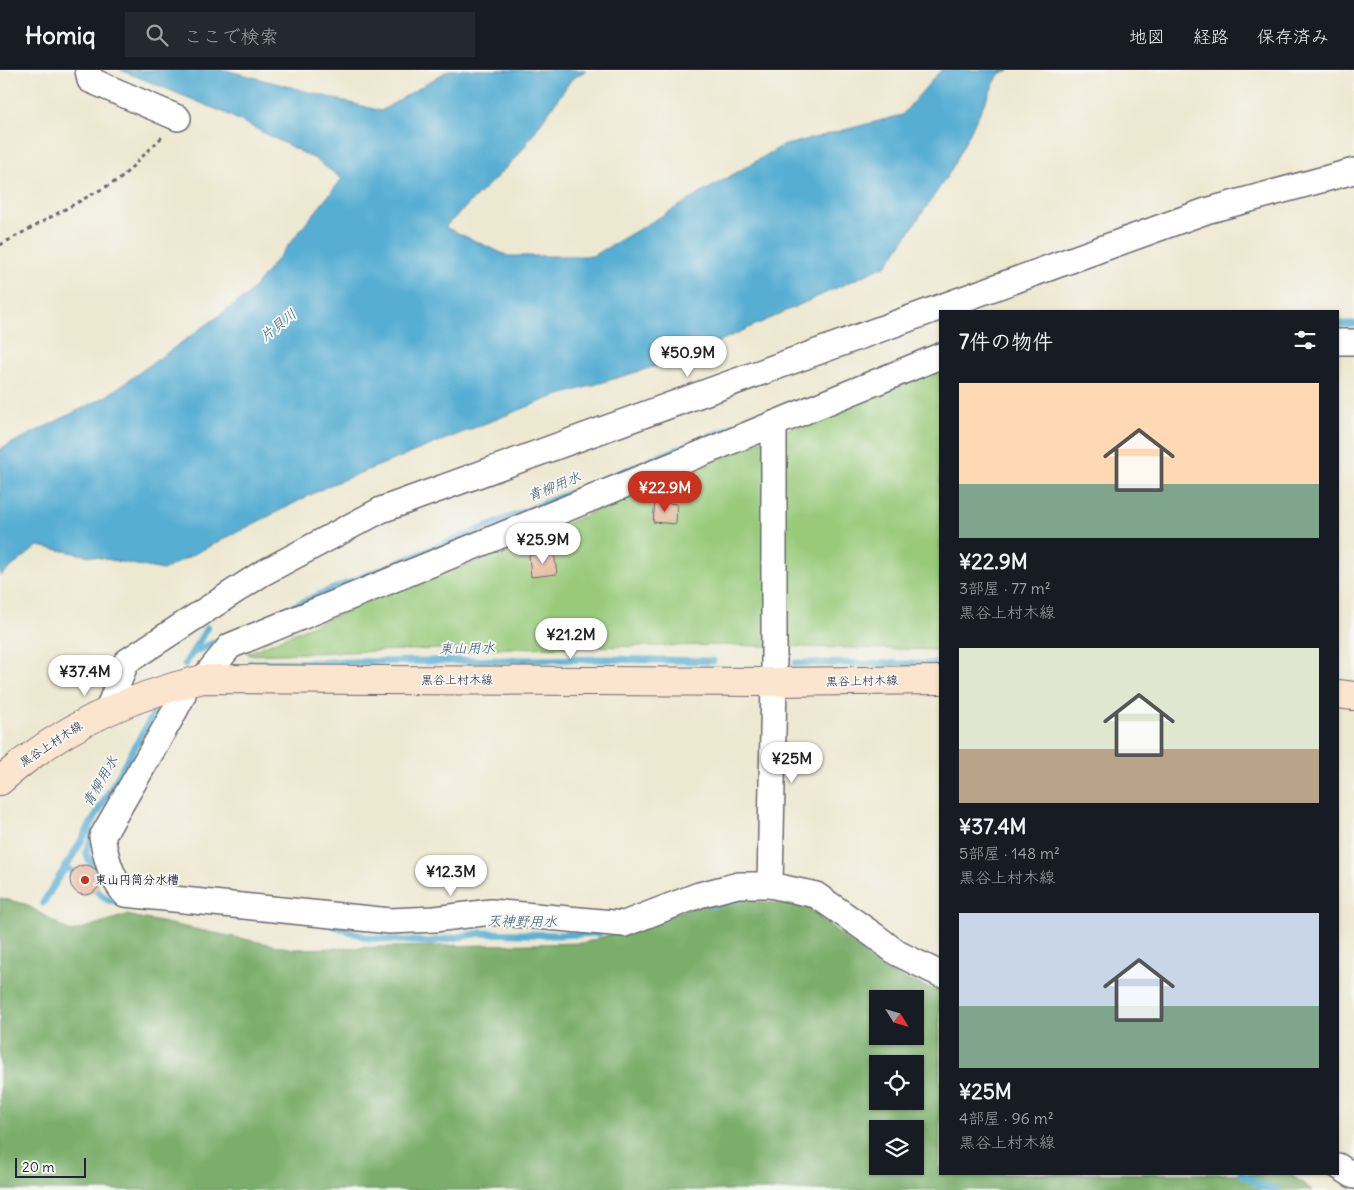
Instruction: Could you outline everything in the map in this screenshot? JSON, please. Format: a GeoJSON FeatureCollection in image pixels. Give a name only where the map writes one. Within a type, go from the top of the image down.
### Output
{"type":"FeatureCollection","features":[{"type":"Feature","properties":{"kind":"main road","name":"黒谷上村木線"},"geometry":{"type":"LineString","coordinates":[[0,781],[21,763],[95,715],[148,694],[193,682],[774,682],[939,680]]}},
{"type":"Feature","properties":{"kind":"main road"},"geometry":{"type":"LineString","coordinates":[[1339,694],[1354,696]]}},
{"type":"Feature","properties":{"kind":"street"},"geometry":{"type":"LineString","coordinates":[[88,70],[90,80],[178,118]]}},
{"type":"Feature","properties":{"kind":"street"},"geometry":{"type":"LineString","coordinates":[[108,710],[126,662],[261,574],[382,510],[1206,211],[1354,171]]}},
{"type":"Feature","properties":{"kind":"street"},"geometry":{"type":"LineString","coordinates":[[1339,342],[1354,342]]}},
{"type":"Feature","properties":{"kind":"street"},"geometry":{"type":"LineString","coordinates":[[939,356],[230,646],[193,682],[183,695],[102,837],[105,855],[117,885],[125,894],[390,921],[435,920],[490,912],[624,924],[699,896],[738,885],[770,885],[816,896],[897,953],[939,974]]}},
{"type":"Feature","properties":{"kind":"street"},"geometry":{"type":"LineString","coordinates":[[770,885],[774,682],[774,424]]}},
{"type":"Feature","properties":{"kind":"street"},"geometry":{"type":"LineString","coordinates":[[1339,1167],[1354,1176]]}},
{"type":"Feature","properties":{"kind":"path"},"geometry":{"type":"LineString","coordinates":[[0,245],[120,179],[151,150],[178,118]]}},
{"type":"Feature","properties":{"kind":"green space"},"geometry":{"type":"Polygon","coordinates":[[[939,368],[939,650],[720,645],[437,649],[249,655],[248,653],[377,598],[478,561],[791,428],[939,368]]]}},
{"type":"Feature","properties":{"kind":"green space"},"geometry":{"type":"Polygon","coordinates":[[[0,898],[25,904],[71,932],[126,915],[293,949],[584,943],[721,898],[806,906],[887,972],[939,992],[939,1175],[1291,1175],[1312,1190],[0,1190],[0,898]]]}},
{"type":"Feature","properties":{"kind":"water","name":"片貝川"},"geometry":{"type":"Polygon","coordinates":[[[121,70],[226,70],[381,111],[449,70],[586,70],[571,80],[517,157],[445,227],[508,256],[593,256],[782,146],[902,115],[941,70],[1010,70],[999,74],[950,172],[887,265],[683,358],[547,399],[330,485],[163,570],[38,546],[0,576],[0,449],[105,397],[248,295],[342,179],[315,159],[225,113],[121,70]]]}},
{"type":"Feature","properties":{"kind":"building"},"geometry":{"type":"Polygon","coordinates":[[[655,502],[677,504],[676,524],[653,522],[655,502]]]}},
{"type":"Feature","properties":{"kind":"building"},"geometry":{"type":"Polygon","coordinates":[[[554,552],[557,574],[531,577],[529,555],[554,552]]]}},
{"type":"Feature","properties":{"kind":"building","name":"東山円筒分水槽"},"geometry":{"type":"Polygon","coordinates":[[[85,865],[96,869],[100,880],[96,891],[85,895],[74,891],[70,880],[74,869],[85,865]]]}},
{"type":"Feature","properties":{"kind":"waterway","name":"青柳用水"},"geometry":{"type":"LineString","coordinates":[[1339,324],[1354,324]]}},
{"type":"Feature","properties":{"kind":"waterway","name":"青柳用水"},"geometry":{"type":"LineString","coordinates":[[279,613],[321,594],[741,424]]}},
{"type":"Feature","properties":{"kind":"waterway"},"geometry":{"type":"LineString","coordinates":[[192,653],[207,628]]}},
{"type":"Feature","properties":{"kind":"waterway","name":"青柳用水"},"geometry":{"type":"LineString","coordinates":[[185,664],[192,653],[226,637]]}},
{"type":"Feature","properties":{"kind":"waterway","name":"東山用水"},"geometry":{"type":"LineString","coordinates":[[251,663],[605,659],[713,661]]}},
{"type":"Feature","properties":{"kind":"waterway"},"geometry":{"type":"LineString","coordinates":[[796,663],[939,664]]}},
{"type":"Feature","properties":{"kind":"waterway","name":"青柳用水"},"geometry":{"type":"LineString","coordinates":[[43,903],[76,850],[156,710]]}},
{"type":"Feature","properties":{"kind":"waterway","name":"東山用水"},"geometry":{"type":"LineString","coordinates":[[84,880],[96,866],[89,860],[86,852],[94,833]]}},
{"type":"Feature","properties":{"kind":"waterway","name":"天神野用水"},"geometry":{"type":"LineString","coordinates":[[65,866],[108,900],[122,902]]}},
{"type":"Feature","properties":{"kind":"waterway","name":"天神野用水"},"geometry":{"type":"LineString","coordinates":[[710,905],[748,896]]}},
{"type":"Feature","properties":{"kind":"waterway","name":"天神野用水"},"geometry":{"type":"LineString","coordinates":[[335,926],[368,938],[429,942],[481,933],[558,935],[599,933]]}},
{"type":"Feature","properties":{"kind":"waterway","name":"天神野用水"},"geometry":{"type":"LineString","coordinates":[[1243,1175],[1265,1188],[1278,1190]]}},
{"type":"Feature","properties":{"kind":"place","name":"東山円筒分水槽"},"geometry":{"type":"Point","coordinates":[85,880]}}]}
